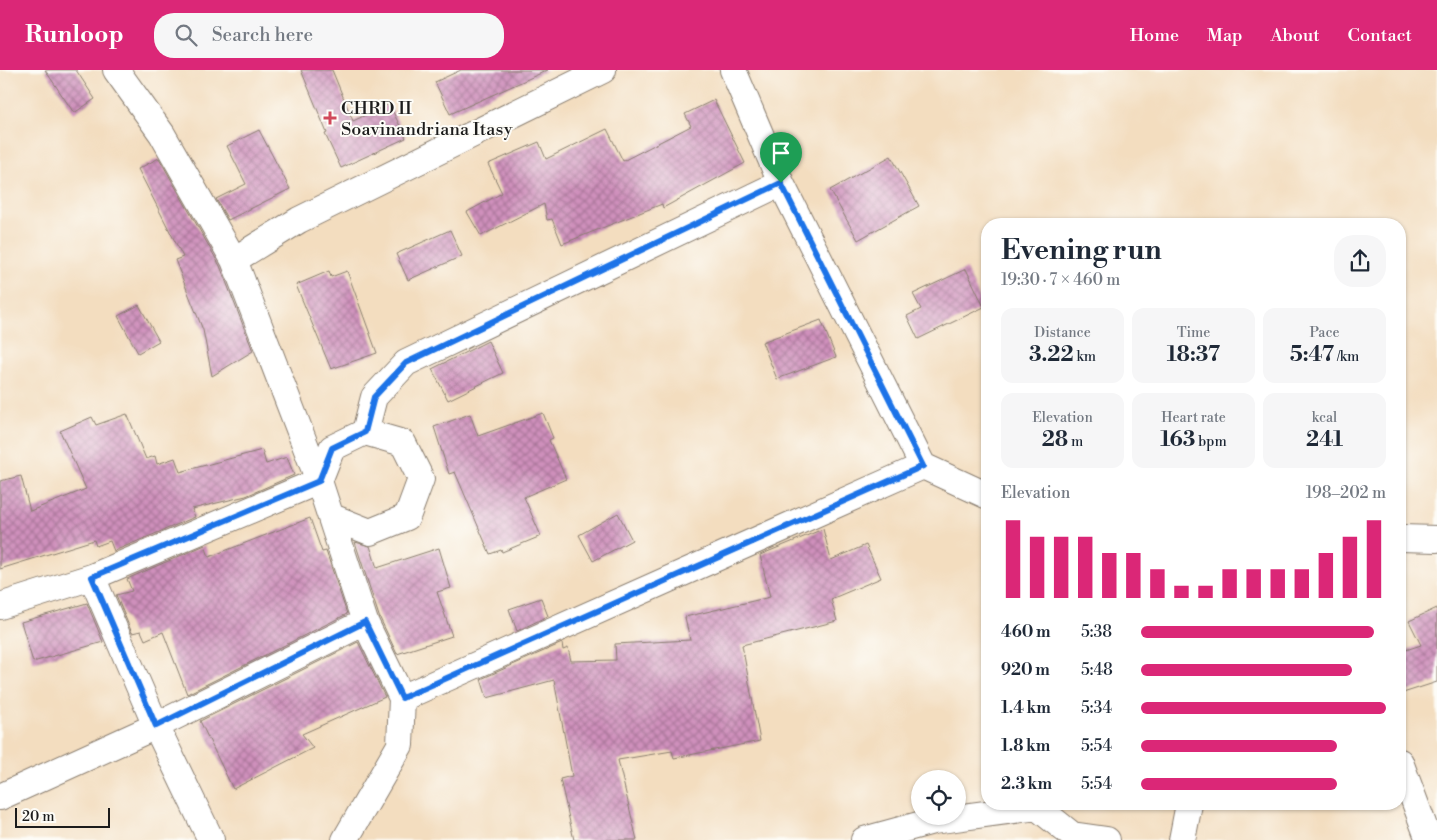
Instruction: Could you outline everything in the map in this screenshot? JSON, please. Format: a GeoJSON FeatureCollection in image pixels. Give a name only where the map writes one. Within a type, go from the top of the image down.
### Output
{"type":"FeatureCollection","features":[{"type":"Feature","properties":{"kind":"street"},"geometry":{"type":"LineString","coordinates":[[116,70],[162,134],[234,260],[319,481],[365,622],[402,698],[400,745],[346,840]]}},
{"type":"Feature","properties":{"kind":"street"},"geometry":{"type":"LineString","coordinates":[[234,260],[299,220],[602,70]]}},
{"type":"Feature","properties":{"kind":"street"},"geometry":{"type":"LineString","coordinates":[[733,70],[781,183],[923,466],[981,493]]}},
{"type":"Feature","properties":{"kind":"street"},"geometry":{"type":"LineString","coordinates":[[365,432],[374,397],[406,363],[781,183]]}},
{"type":"Feature","properties":{"kind":"street"},"geometry":{"type":"LineString","coordinates":[[0,606],[92,577],[319,481],[332,448],[365,432],[403,443],[421,479],[407,517],[370,532],[332,517]]}},
{"type":"Feature","properties":{"kind":"street"},"geometry":{"type":"LineString","coordinates":[[402,698],[923,466]]}},
{"type":"Feature","properties":{"kind":"street"},"geometry":{"type":"LineString","coordinates":[[1406,538],[1437,539]]}},
{"type":"Feature","properties":{"kind":"street"},"geometry":{"type":"LineString","coordinates":[[92,577],[156,726],[211,840]]}},
{"type":"Feature","properties":{"kind":"street"},"geometry":{"type":"LineString","coordinates":[[0,797],[156,726],[365,622]]}},
{"type":"Feature","properties":{"kind":"street"},"geometry":{"type":"LineString","coordinates":[[1406,778],[1429,840]]}},
{"type":"Feature","properties":{"kind":"street"},"geometry":{"type":"LineString","coordinates":[[864,840],[933,821],[1015,810]]}},
{"type":"Feature","properties":{"kind":"street"},"geometry":{"type":"LineString","coordinates":[[1041,810],[1072,835],[1107,840]]}},
{"type":"Feature","properties":{"kind":"street"},"geometry":{"type":"LineString","coordinates":[[1182,840],[1188,810]]}},
{"type":"Feature","properties":{"kind":"building"},"geometry":{"type":"Polygon","coordinates":[[[45,70],[76,70],[95,99],[74,113],[45,70]]]}},
{"type":"Feature","properties":{"kind":"building"},"geometry":{"type":"Polygon","coordinates":[[[301,70],[332,70],[353,121],[389,104],[406,138],[341,168],[325,134],[327,133],[301,70]]]}},
{"type":"Feature","properties":{"kind":"building"},"geometry":{"type":"Polygon","coordinates":[[[461,70],[548,70],[450,114],[435,82],[461,70]]]}},
{"type":"Feature","properties":{"kind":"building"},"geometry":{"type":"Polygon","coordinates":[[[714,100],[745,163],[663,208],[662,204],[562,244],[552,219],[547,220],[544,204],[481,236],[467,212],[502,193],[488,164],[539,142],[546,159],[607,129],[623,161],[691,126],[685,114],[714,100]]]}},
{"type":"Feature","properties":{"kind":"building"},"geometry":{"type":"Polygon","coordinates":[[[259,130],[290,189],[228,220],[216,199],[246,184],[227,146],[259,130]]]}},
{"type":"Feature","properties":{"kind":"building"},"geometry":{"type":"Polygon","coordinates":[[[891,156],[919,206],[858,240],[830,190],[891,156]]]}},
{"type":"Feature","properties":{"kind":"building"},"geometry":{"type":"Polygon","coordinates":[[[159,158],[220,266],[253,351],[212,376],[203,330],[175,260],[183,257],[138,169],[159,158]]]}},
{"type":"Feature","properties":{"kind":"building"},"geometry":{"type":"Polygon","coordinates":[[[450,230],[462,256],[408,280],[396,254],[450,230]]]}},
{"type":"Feature","properties":{"kind":"building"},"geometry":{"type":"Polygon","coordinates":[[[966,269],[981,301],[981,308],[918,339],[907,316],[921,309],[913,294],[966,269]]]}},
{"type":"Feature","properties":{"kind":"building"},"geometry":{"type":"Polygon","coordinates":[[[329,271],[331,277],[347,271],[377,353],[331,369],[296,285],[329,271]]]}},
{"type":"Feature","properties":{"kind":"building"},"geometry":{"type":"Polygon","coordinates":[[[139,305],[159,341],[138,353],[118,316],[139,305]]]}},
{"type":"Feature","properties":{"kind":"building"},"geometry":{"type":"Polygon","coordinates":[[[821,320],[836,357],[777,379],[762,342],[821,320]]]}},
{"type":"Feature","properties":{"kind":"building"},"geometry":{"type":"Polygon","coordinates":[[[488,341],[503,373],[448,400],[432,369],[488,341]]]}},
{"type":"Feature","properties":{"kind":"building"},"geometry":{"type":"Polygon","coordinates":[[[543,413],[553,438],[549,440],[566,479],[524,497],[541,536],[502,552],[501,550],[490,554],[455,472],[449,474],[434,427],[470,414],[478,436],[543,413]]]}},
{"type":"Feature","properties":{"kind":"building"},"geometry":{"type":"Polygon","coordinates":[[[127,414],[146,459],[155,456],[157,464],[175,458],[180,472],[262,450],[266,464],[287,457],[294,475],[246,496],[192,509],[195,517],[114,551],[110,541],[96,546],[94,540],[0,569],[0,481],[21,476],[30,511],[86,489],[60,431],[92,417],[96,425],[127,414]]]}},
{"type":"Feature","properties":{"kind":"building"},"geometry":{"type":"Polygon","coordinates":[[[618,513],[632,540],[593,561],[579,535],[618,513]]]}},
{"type":"Feature","properties":{"kind":"building"},"geometry":{"type":"Polygon","coordinates":[[[310,518],[322,552],[326,551],[347,614],[187,694],[163,632],[145,640],[141,631],[132,633],[116,595],[132,591],[127,579],[205,545],[209,557],[310,518]]]}},
{"type":"Feature","properties":{"kind":"building"},"geometry":{"type":"Polygon","coordinates":[[[823,529],[831,560],[866,545],[881,578],[831,599],[837,621],[742,645],[760,741],[674,758],[672,751],[618,760],[637,840],[574,840],[560,779],[572,776],[554,680],[487,698],[481,679],[562,643],[563,650],[568,648],[571,661],[616,660],[615,644],[690,640],[685,617],[770,597],[760,555],[823,529]]]}},
{"type":"Feature","properties":{"kind":"building"},"geometry":{"type":"Polygon","coordinates":[[[355,542],[370,546],[377,568],[439,548],[451,588],[437,592],[452,636],[397,654],[379,616],[355,542]]]}},
{"type":"Feature","properties":{"kind":"building"},"geometry":{"type":"Polygon","coordinates":[[[541,598],[548,616],[517,631],[509,609],[541,598]]]}},
{"type":"Feature","properties":{"kind":"building"},"geometry":{"type":"Polygon","coordinates":[[[87,603],[103,642],[33,662],[21,622],[87,603]]]}},
{"type":"Feature","properties":{"kind":"building"},"geometry":{"type":"Polygon","coordinates":[[[1437,608],[1437,682],[1406,692],[1406,650],[1421,645],[1409,621],[1437,608]]]}},
{"type":"Feature","properties":{"kind":"building"},"geometry":{"type":"Polygon","coordinates":[[[358,642],[385,697],[302,734],[313,748],[233,789],[200,721],[358,642]]]}},
{"type":"Feature","properties":{"kind":"place","name":"CHRD II Soavinandriana Itasy"},"geometry":{"type":"Point","coordinates":[330,118]}},
{"type":"Feature","properties":{"kind":"route"},"geometry":{"type":"LineString","coordinates":[[781,183],[923,466],[402,698],[365,622],[156,726],[92,577],[319,481],[332,448],[365,432],[374,397],[406,363],[781,183]]}}]}
